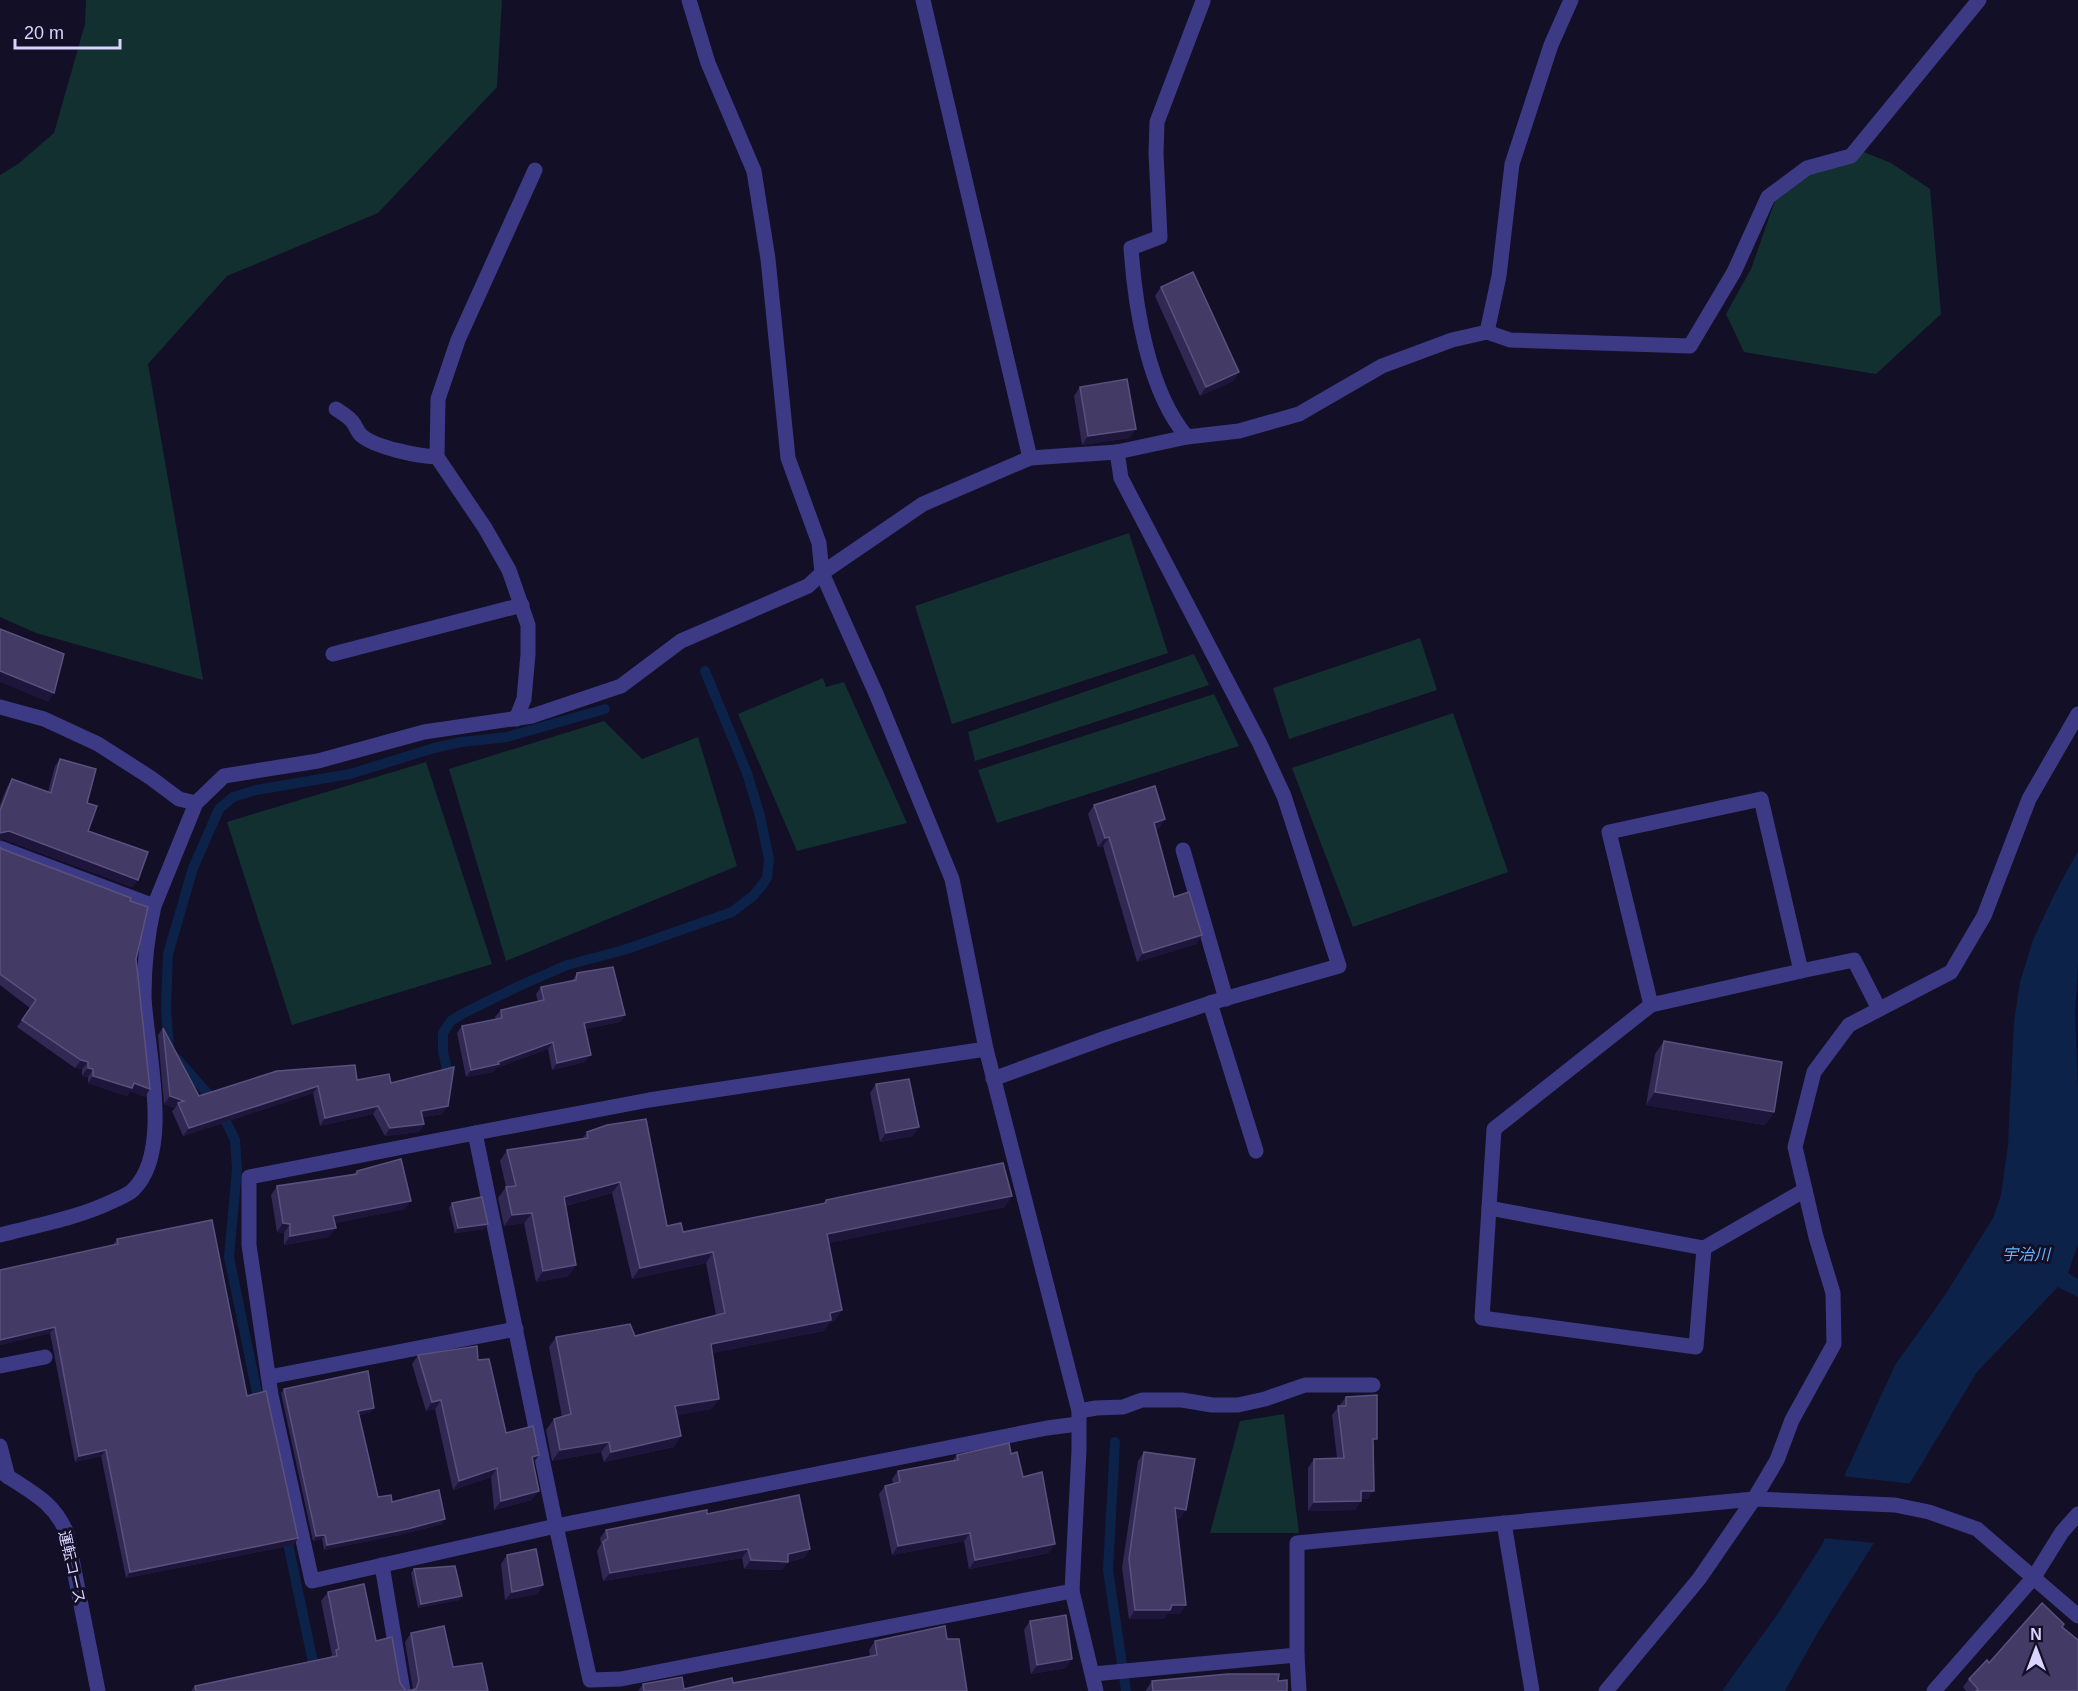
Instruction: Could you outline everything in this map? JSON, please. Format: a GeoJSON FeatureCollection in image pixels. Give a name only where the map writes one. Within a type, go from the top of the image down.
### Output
{"type":"FeatureCollection","features":[{"type":"Feature","properties":{"kind":"street"},"geometry":{"type":"LineString","coordinates":[[689,0],[708,63],[754,171],[768,259],[788,458],[819,543],[822,573],[878,696],[952,879],[993,1079],[1078,1417],[1079,1450],[1072,1591],[1096,1691]]}},
{"type":"Feature","properties":{"kind":"street"},"geometry":{"type":"LineString","coordinates":[[923,0],[1030,458]]}},
{"type":"Feature","properties":{"kind":"street"},"geometry":{"type":"LineString","coordinates":[[1487,332],[1499,276],[1512,164],[1551,45],[1571,0]]}},
{"type":"Feature","properties":{"kind":"street"},"geometry":{"type":"LineString","coordinates":[[0,1234],[101,1207],[132,1191],[142,1178],[152,1155],[156,1125],[144,965],[154,906],[196,802],[224,776],[318,761],[424,732],[532,717],[621,686],[681,642],[808,586],[822,573],[923,504],[1030,458],[1117,452],[1187,437],[1239,431],[1299,414],[1382,366],[1452,340],[1487,332],[1510,340],[1690,346],[1734,272],[1768,197],[1807,168],[1851,156],[1979,0]]}},
{"type":"Feature","properties":{"kind":"street"},"geometry":{"type":"LineString","coordinates":[[1187,437],[1179,428],[1162,396],[1149,357],[1135,293],[1131,248],[1160,237],[1156,153],[1157,122],[1203,2]]}},
{"type":"Feature","properties":{"kind":"street"},"geometry":{"type":"LineString","coordinates":[[516,719],[524,699],[528,625],[509,570],[485,528],[436,457],[438,399],[458,340],[535,170]]}},
{"type":"Feature","properties":{"kind":"street"},"geometry":{"type":"LineString","coordinates":[[336,409],[351,421],[366,439],[400,451],[436,457]]}},
{"type":"Feature","properties":{"kind":"street"},"geometry":{"type":"LineString","coordinates":[[993,1079],[1210,1003],[1339,966],[1284,796],[1260,744],[1121,478],[1117,452]]}},
{"type":"Feature","properties":{"kind":"street"},"geometry":{"type":"LineString","coordinates":[[333,654],[522,605]]}},
{"type":"Feature","properties":{"kind":"street"},"geometry":{"type":"LineString","coordinates":[[0,706],[44,719],[98,744],[179,799],[196,802]]}},
{"type":"Feature","properties":{"kind":"street"},"geometry":{"type":"LineString","coordinates":[[1606,1691],[1699,1579],[1754,1499],[1777,1460],[1792,1420],[1834,1344],[1833,1293],[1816,1237],[1795,1147],[1814,1072],[1850,1025],[1951,972],[1984,916],[2029,799],[2078,714]]}},
{"type":"Feature","properties":{"kind":"street"},"geometry":{"type":"LineString","coordinates":[[1651,1005],[1610,832],[1761,799],[1801,970]]}},
{"type":"Feature","properties":{"kind":"street"},"geometry":{"type":"LineString","coordinates":[[0,848],[154,906]]}},
{"type":"Feature","properties":{"kind":"street"},"geometry":{"type":"LineString","coordinates":[[1183,850],[1226,999]]}},
{"type":"Feature","properties":{"kind":"street"},"geometry":{"type":"LineString","coordinates":[[1704,1248],[1696,1347],[1482,1318],[1494,1129],[1651,1005],[1854,960],[1879,1010]]}},
{"type":"Feature","properties":{"kind":"street"},"geometry":{"type":"LineString","coordinates":[[1210,1003],[1256,1151]]}},
{"type":"Feature","properties":{"kind":"street"},"geometry":{"type":"LineString","coordinates":[[986,1049],[649,1100],[249,1178],[249,1245],[269,1377],[312,1581],[556,1526],[1047,1428],[1096,1408],[1123,1407],[1142,1400],[1182,1400],[1212,1405],[1238,1405],[1265,1399],[1305,1385],[1373,1385]]}},
{"type":"Feature","properties":{"kind":"street"},"geometry":{"type":"LineString","coordinates":[[475,1133],[590,1680],[621,1678],[1072,1591]]}},
{"type":"Feature","properties":{"kind":"street"},"geometry":{"type":"LineString","coordinates":[[1489,1208],[1704,1248],[1805,1190]]}},
{"type":"Feature","properties":{"kind":"street"},"geometry":{"type":"LineString","coordinates":[[269,1377],[516,1329]]}},
{"type":"Feature","properties":{"kind":"street"},"geometry":{"type":"LineString","coordinates":[[0,1366],[45,1357]]}},
{"type":"Feature","properties":{"kind":"street"},"geometry":{"type":"LineString","coordinates":[[0,1446],[4,1474]]}},
{"type":"Feature","properties":{"kind":"street","name":"運転コース"},"geometry":{"type":"LineString","coordinates":[[4,1474],[50,1505],[63,1524],[67,1534],[98,1691]]}},
{"type":"Feature","properties":{"kind":"street"},"geometry":{"type":"LineString","coordinates":[[1299,1691],[1297,1543],[1504,1523],[1754,1499],[1895,1505],[1929,1512],[1977,1529],[2078,1616]]}},
{"type":"Feature","properties":{"kind":"street"},"geometry":{"type":"LineString","coordinates":[[1934,1691],[2034,1577],[2062,1532],[2078,1514]]}},
{"type":"Feature","properties":{"kind":"street"},"geometry":{"type":"LineString","coordinates":[[1504,1523],[1532,1691]]}},
{"type":"Feature","properties":{"kind":"street"},"geometry":{"type":"LineString","coordinates":[[382,1565],[403,1691]]}},
{"type":"Feature","properties":{"kind":"street"},"geometry":{"type":"LineString","coordinates":[[1093,1674],[1297,1655]]}},
{"type":"Feature","properties":{"kind":"green space"},"geometry":{"type":"Polygon","coordinates":[[[86,0],[502,0],[497,87],[378,213],[227,276],[148,364],[203,680],[36,633],[0,617],[0,175],[18,164],[54,133],[85,24],[86,0]]]}},
{"type":"Feature","properties":{"kind":"green space"},"geometry":{"type":"Polygon","coordinates":[[[1856,149],[1891,163],[1930,189],[1941,314],[1876,374],[1744,352],[1726,314],[1751,269],[1778,192],[1856,149]]]}},
{"type":"Feature","properties":{"kind":"green space"},"geometry":{"type":"Polygon","coordinates":[[[1129,533],[1168,653],[952,724],[915,606],[1129,533]]]}},
{"type":"Feature","properties":{"kind":"green space"},"geometry":{"type":"Polygon","coordinates":[[[1420,638],[1437,690],[1289,739],[1273,688],[1420,638]]]}},
{"type":"Feature","properties":{"kind":"green space"},"geometry":{"type":"Polygon","coordinates":[[[1194,654],[1209,685],[975,761],[968,732],[1194,654]]]}},
{"type":"Feature","properties":{"kind":"green space"},"geometry":{"type":"Polygon","coordinates":[[[823,678],[826,687],[844,682],[907,823],[797,851],[738,714],[823,678]]]}},
{"type":"Feature","properties":{"kind":"green space"},"geometry":{"type":"Polygon","coordinates":[[[1214,694],[1239,746],[997,823],[978,770],[1214,694]]]}},
{"type":"Feature","properties":{"kind":"green space"},"geometry":{"type":"Polygon","coordinates":[[[1453,713],[1508,872],[1353,927],[1292,768],[1453,713]]]}},
{"type":"Feature","properties":{"kind":"green space"},"geometry":{"type":"Polygon","coordinates":[[[604,721],[642,759],[698,737],[737,866],[506,961],[449,769],[604,721]]]}},
{"type":"Feature","properties":{"kind":"green space"},"geometry":{"type":"Polygon","coordinates":[[[426,762],[492,964],[292,1025],[227,822],[426,762]]]}},
{"type":"Feature","properties":{"kind":"green space"},"geometry":{"type":"Polygon","coordinates":[[[1284,1414],[1299,1533],[1210,1533],[1240,1421],[1284,1414]]]}},
{"type":"Feature","properties":{"kind":"water","name":"宇治川"},"geometry":{"type":"Polygon","coordinates":[[[2078,851],[2078,966],[2075,1013],[2078,1089],[2078,1244],[2068,1273],[2078,1279],[2078,1297],[2058,1287],[1977,1372],[1818,1632],[1785,1691],[1722,1691],[1781,1609],[1823,1543],[1846,1472],[1895,1365],[1945,1295],[1993,1218],[2001,1195],[2008,1145],[2014,1022],[2020,982],[2033,940],[2078,851]]]}},
{"type":"Feature","properties":{"kind":"pier"},"geometry":{"type":"Polygon","coordinates":[[[1841,1476],[1913,1484],[1877,1543],[1821,1538],[1841,1476]]]}},
{"type":"Feature","properties":{"kind":"building"},"geometry":{"type":"Polygon","coordinates":[[[1193,272],[1239,372],[1206,387],[1161,287],[1193,272]]]}},
{"type":"Feature","properties":{"kind":"building"},"geometry":{"type":"Polygon","coordinates":[[[1127,379],[1136,429],[1088,436],[1080,387],[1127,379]]]}},
{"type":"Feature","properties":{"kind":"building"},"geometry":{"type":"Polygon","coordinates":[[[0,629],[64,654],[54,693],[0,671],[0,629]]]}},
{"type":"Feature","properties":{"kind":"building"},"geometry":{"type":"Polygon","coordinates":[[[60,759],[96,769],[87,803],[97,806],[88,831],[148,852],[138,880],[9,831],[0,833],[0,811],[12,779],[51,793],[60,759]]]}},
{"type":"Feature","properties":{"kind":"building"},"geometry":{"type":"Polygon","coordinates":[[[1155,786],[1165,819],[1154,823],[1174,897],[1189,892],[1202,935],[1143,953],[1109,837],[1105,838],[1094,805],[1155,786]]]}},
{"type":"Feature","properties":{"kind":"building"},"geometry":{"type":"Polygon","coordinates":[[[0,847],[131,898],[130,901],[148,907],[136,959],[150,1089],[134,1083],[132,1088],[93,1076],[93,1069],[88,1068],[88,1062],[81,1060],[22,1020],[36,1000],[0,974],[0,847]]]}},
{"type":"Feature","properties":{"kind":"building"},"geometry":{"type":"Polygon","coordinates":[[[613,967],[625,1015],[584,1023],[591,1055],[557,1063],[553,1042],[498,1062],[499,1064],[471,1070],[462,1026],[502,1018],[501,1010],[544,1000],[541,987],[576,980],[577,973],[613,967]]]}},
{"type":"Feature","properties":{"kind":"building"},"geometry":{"type":"Polygon","coordinates":[[[163,1028],[199,1096],[277,1071],[355,1065],[357,1080],[389,1074],[391,1083],[454,1067],[448,1106],[421,1111],[424,1124],[390,1128],[378,1106],[325,1118],[318,1086],[189,1128],[178,1103],[184,1101],[170,1096],[163,1028]]]}},
{"type":"Feature","properties":{"kind":"building"},"geometry":{"type":"Polygon","coordinates":[[[1664,1041],[1782,1062],[1774,1112],[1655,1092],[1664,1041]]]}},
{"type":"Feature","properties":{"kind":"building"},"geometry":{"type":"Polygon","coordinates":[[[909,1079],[919,1127],[886,1133],[876,1084],[909,1079]]]}},
{"type":"Feature","properties":{"kind":"building"},"geometry":{"type":"Polygon","coordinates":[[[646,1119],[667,1226],[681,1223],[683,1232],[1003,1163],[1012,1196],[827,1234],[842,1310],[830,1313],[831,1320],[711,1344],[719,1399],[675,1406],[681,1436],[611,1452],[609,1442],[560,1450],[554,1419],[571,1414],[556,1337],[630,1324],[635,1336],[725,1313],[713,1252],[640,1268],[620,1182],[564,1197],[576,1265],[543,1271],[532,1213],[512,1215],[506,1187],[516,1186],[507,1150],[588,1138],[587,1132],[607,1125],[646,1119]]]}},
{"type":"Feature","properties":{"kind":"building"},"geometry":{"type":"Polygon","coordinates":[[[401,1159],[411,1201],[333,1216],[336,1228],[290,1236],[290,1224],[283,1223],[277,1186],[357,1174],[357,1171],[401,1159]]]}},
{"type":"Feature","properties":{"kind":"building"},"geometry":{"type":"Polygon","coordinates":[[[482,1197],[488,1224],[458,1228],[452,1203],[482,1197]]]}},
{"type":"Feature","properties":{"kind":"building"},"geometry":{"type":"Polygon","coordinates":[[[212,1220],[247,1396],[266,1391],[298,1538],[130,1572],[106,1450],[79,1456],[55,1327],[0,1340],[0,1270],[118,1244],[117,1239],[212,1220]]]}},
{"type":"Feature","properties":{"kind":"building"},"geometry":{"type":"Polygon","coordinates":[[[477,1346],[478,1360],[489,1359],[506,1433],[533,1426],[539,1455],[532,1457],[539,1491],[501,1501],[497,1468],[459,1481],[441,1400],[432,1402],[418,1355],[477,1346]]]}},
{"type":"Feature","properties":{"kind":"building"},"geometry":{"type":"Polygon","coordinates":[[[368,1371],[374,1408],[358,1411],[378,1497],[391,1495],[392,1502],[439,1490],[445,1519],[327,1545],[325,1535],[316,1536],[284,1389],[368,1371]]]}},
{"type":"Feature","properties":{"kind":"building"},"geometry":{"type":"Polygon","coordinates":[[[1377,1395],[1377,1439],[1373,1439],[1374,1491],[1361,1491],[1361,1501],[1314,1502],[1314,1459],[1344,1458],[1338,1406],[1346,1406],[1346,1397],[1377,1395]]]}},
{"type":"Feature","properties":{"kind":"building"},"geometry":{"type":"Polygon","coordinates":[[[1009,1443],[1011,1454],[1017,1452],[1023,1477],[1042,1472],[1055,1544],[975,1560],[970,1533],[898,1546],[885,1486],[900,1482],[898,1471],[958,1460],[957,1455],[1009,1443]]]}},
{"type":"Feature","properties":{"kind":"building"},"geometry":{"type":"Polygon","coordinates":[[[1144,1452],[1195,1459],[1186,1510],[1175,1508],[1186,1605],[1172,1605],[1170,1610],[1135,1610],[1129,1559],[1144,1452]]]}},
{"type":"Feature","properties":{"kind":"building"},"geometry":{"type":"Polygon","coordinates":[[[799,1495],[810,1549],[788,1554],[788,1562],[751,1560],[748,1549],[610,1573],[603,1542],[608,1538],[606,1530],[707,1510],[707,1514],[799,1495]]]}},
{"type":"Feature","properties":{"kind":"building"},"geometry":{"type":"Polygon","coordinates":[[[536,1549],[543,1585],[512,1592],[507,1555],[536,1549]]]}},
{"type":"Feature","properties":{"kind":"building"},"geometry":{"type":"Polygon","coordinates":[[[455,1566],[462,1596],[421,1604],[414,1569],[455,1566]]]}},
{"type":"Feature","properties":{"kind":"building"},"geometry":{"type":"Polygon","coordinates":[[[364,1584],[376,1641],[392,1637],[400,1683],[406,1691],[196,1691],[195,1686],[337,1656],[336,1650],[339,1649],[328,1592],[364,1584]]]}},
{"type":"Feature","properties":{"kind":"building"},"geometry":{"type":"Polygon","coordinates":[[[2042,1603],[2064,1624],[2062,1627],[2078,1640],[2078,1691],[1976,1691],[1978,1689],[1969,1679],[1987,1660],[1989,1663],[2042,1603]]]}},
{"type":"Feature","properties":{"kind":"building"},"geometry":{"type":"Polygon","coordinates":[[[1066,1615],[1072,1659],[1037,1665],[1030,1621],[1066,1615]]]}},
{"type":"Feature","properties":{"kind":"building"},"geometry":{"type":"Polygon","coordinates":[[[444,1626],[453,1667],[482,1663],[488,1691],[407,1691],[416,1689],[419,1681],[411,1633],[444,1626]]]}},
{"type":"Feature","properties":{"kind":"building"},"geometry":{"type":"Polygon","coordinates":[[[945,1626],[947,1639],[959,1639],[967,1691],[644,1691],[643,1684],[682,1677],[684,1689],[732,1678],[733,1683],[877,1655],[875,1641],[945,1626]]]}},
{"type":"Feature","properties":{"kind":"building"},"geometry":{"type":"Polygon","coordinates":[[[1228,1674],[1279,1674],[1278,1681],[1287,1680],[1287,1691],[1153,1691],[1152,1681],[1228,1674]]]}},
{"type":"Feature","properties":{"kind":"waterway"},"geometry":{"type":"LineString","coordinates":[[448,1073],[443,1052],[443,1033],[451,1021],[462,1014],[567,965],[624,950],[732,912],[753,896],[767,878],[769,859],[760,816],[747,773],[705,671]]}},
{"type":"Feature","properties":{"kind":"waterway"},"geometry":{"type":"LineString","coordinates":[[260,1407],[229,1257],[237,1169],[235,1140],[218,1105],[169,1050],[166,1009],[168,954],[193,868],[219,809],[233,797],[256,790],[350,774],[434,748],[461,742],[507,737],[605,709]]}},
{"type":"Feature","properties":{"kind":"waterway"},"geometry":{"type":"LineString","coordinates":[[1115,1442],[1108,1570],[1126,1691]]}},
{"type":"Feature","properties":{"kind":"waterway"},"geometry":{"type":"LineString","coordinates":[[286,1534],[319,1691]]}}]}
